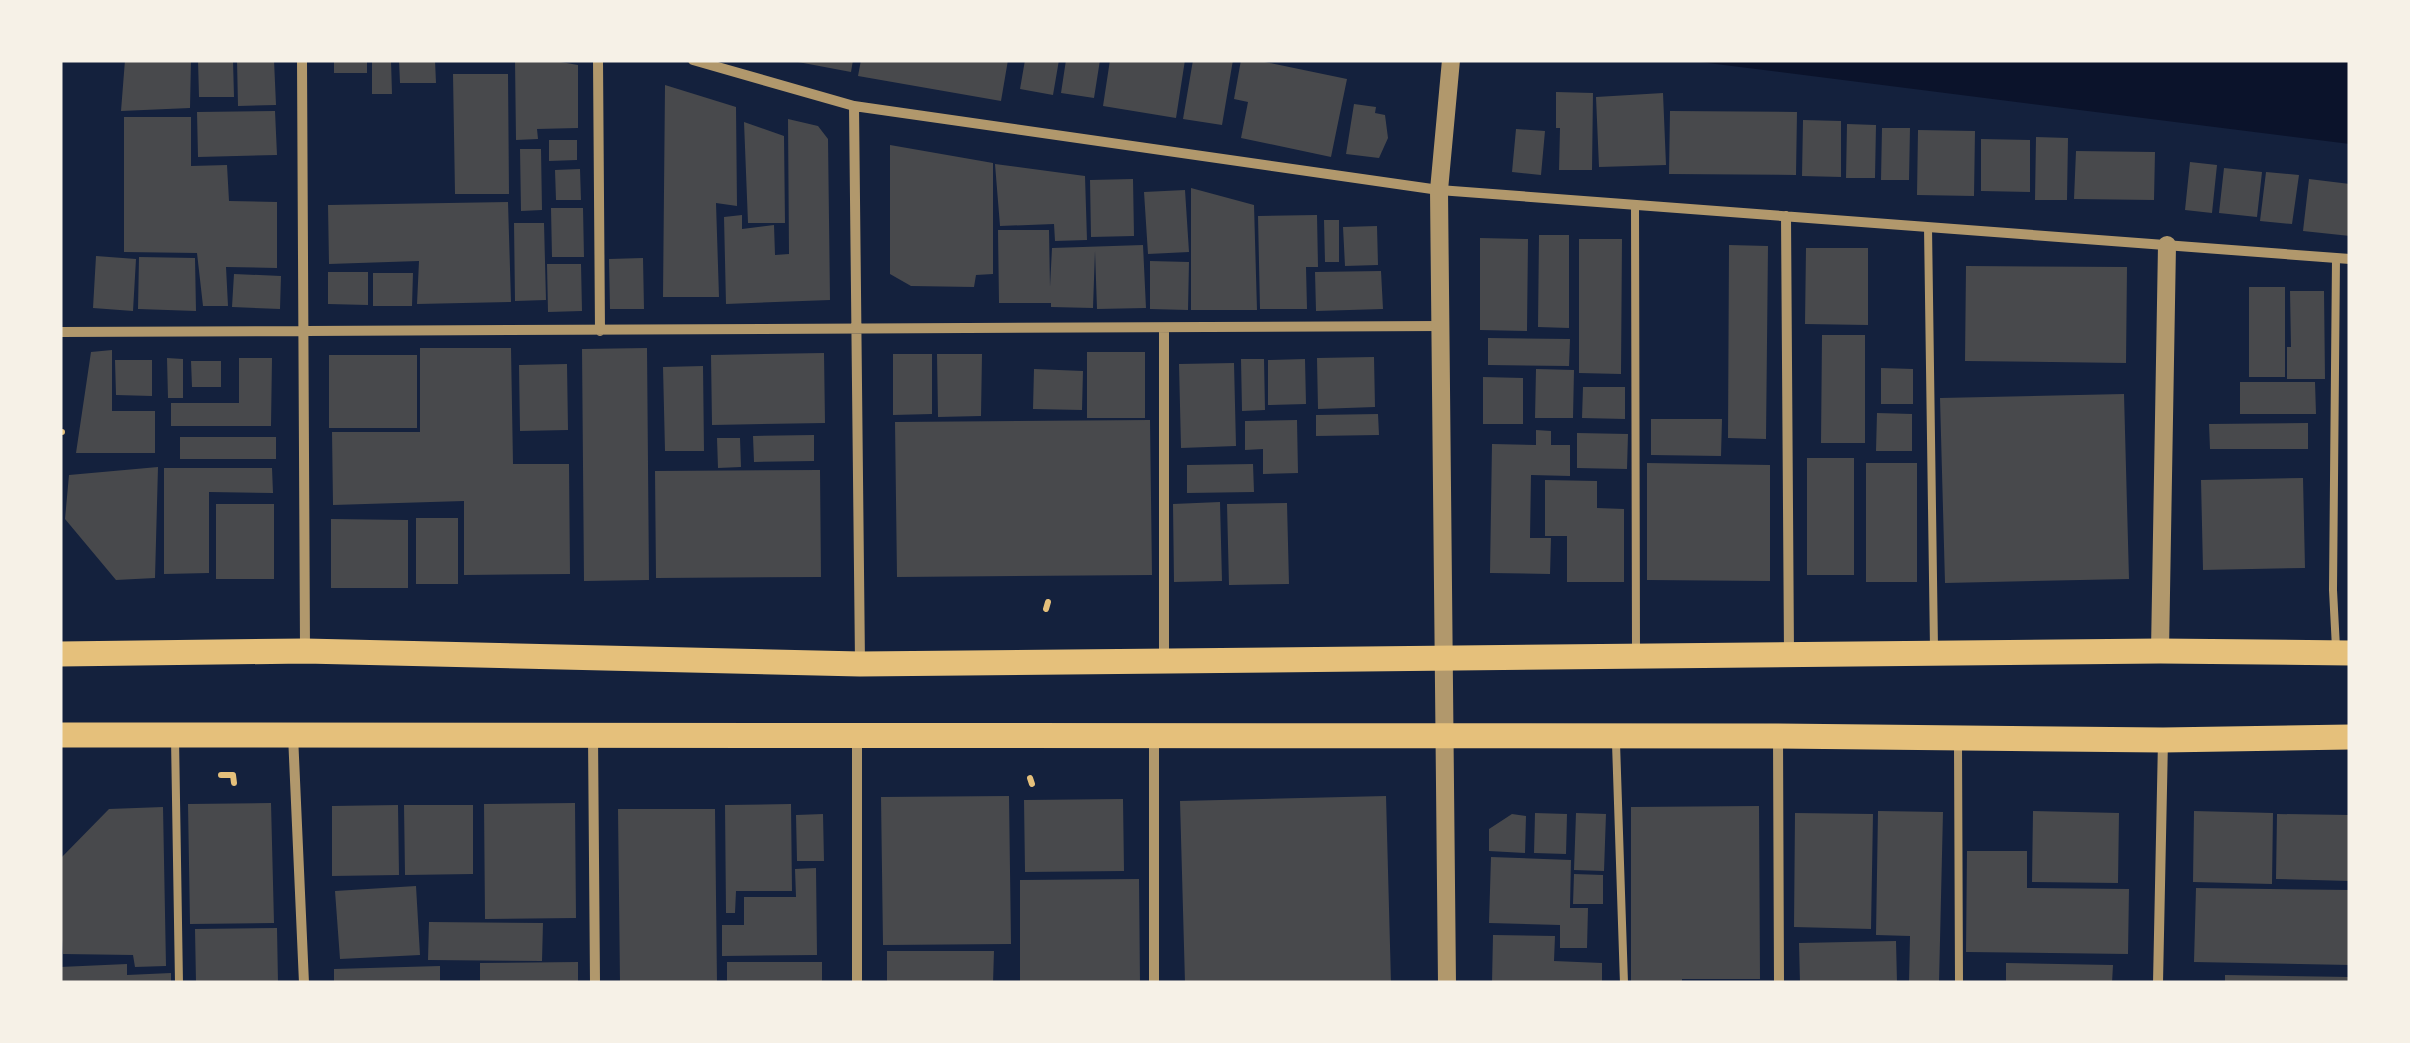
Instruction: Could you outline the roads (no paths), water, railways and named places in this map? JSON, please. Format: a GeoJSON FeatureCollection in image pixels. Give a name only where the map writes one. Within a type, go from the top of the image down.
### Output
{"type":"FeatureCollection","features":[{"type":"Feature","properties":{"kind":"main road"},"geometry":{"type":"LineString","coordinates":[[60,654],[305,651],[860,664],[2160,651],[2343,653]]}},
{"type":"Feature","properties":{"kind":"main road"},"geometry":{"type":"LineString","coordinates":[[60,735],[1778,736],[2163,740],[2350,737]]}},
{"type":"Feature","properties":{"kind":"street"},"geometry":{"type":"LineString","coordinates":[[302,60],[305,651]]}},
{"type":"Feature","properties":{"kind":"street"},"geometry":{"type":"LineString","coordinates":[[598,60],[600,331]]}},
{"type":"Feature","properties":{"kind":"street"},"geometry":{"type":"LineString","coordinates":[[693,60],[854,106],[1439,190],[2350,259]]}},
{"type":"Feature","properties":{"kind":"street"},"geometry":{"type":"LineString","coordinates":[[1447,983],[1439,190],[1451,61]]}},
{"type":"Feature","properties":{"kind":"street"},"geometry":{"type":"LineString","coordinates":[[854,106],[860,664]]}},
{"type":"Feature","properties":{"kind":"street"},"geometry":{"type":"LineString","coordinates":[[1786,216],[1789,654]]}},
{"type":"Feature","properties":{"kind":"street"},"geometry":{"type":"LineString","coordinates":[[2160,651],[2167,245]]}},
{"type":"Feature","properties":{"kind":"street"},"geometry":{"type":"LineString","coordinates":[[60,332],[1440,326]]}},
{"type":"Feature","properties":{"kind":"street"},"geometry":{"type":"LineString","coordinates":[[1164,328],[1164,660]]}},
{"type":"Feature","properties":{"kind":"street"},"geometry":{"type":"LineString","coordinates":[[292,734],[304,983]]}},
{"type":"Feature","properties":{"kind":"street"},"geometry":{"type":"LineString","coordinates":[[593,734],[594,983]]}},
{"type":"Feature","properties":{"kind":"street"},"geometry":{"type":"LineString","coordinates":[[1154,736],[1154,983]]}},
{"type":"Feature","properties":{"kind":"street"},"geometry":{"type":"LineString","coordinates":[[1778,736],[1780,983]]}},
{"type":"Feature","properties":{"kind":"street"},"geometry":{"type":"LineString","coordinates":[[857,737],[857,983]]}},
{"type":"Feature","properties":{"kind":"street"},"geometry":{"type":"LineString","coordinates":[[2158,983],[2163,740]]}},
{"type":"Feature","properties":{"kind":"lane"},"geometry":{"type":"LineString","coordinates":[[1636,205],[1636,656]]}},
{"type":"Feature","properties":{"kind":"lane"},"geometry":{"type":"LineString","coordinates":[[1928,227],[1934,653]]}},
{"type":"Feature","properties":{"kind":"lane"},"geometry":{"type":"LineString","coordinates":[[2336,258],[2333,590],[2343,653]]}},
{"type":"Feature","properties":{"kind":"lane"},"geometry":{"type":"LineString","coordinates":[[175,734],[179,983]]}},
{"type":"Feature","properties":{"kind":"lane"},"geometry":{"type":"LineString","coordinates":[[1616,736],[1624,983]]}},
{"type":"Feature","properties":{"kind":"lane"},"geometry":{"type":"LineString","coordinates":[[1958,739],[1959,983]]}},
{"type":"Feature","properties":{"kind":"water"},"geometry":{"type":"Polygon","coordinates":[[[1682,60],[2350,60],[2350,144],[1700,62],[1682,60]]]}}]}
